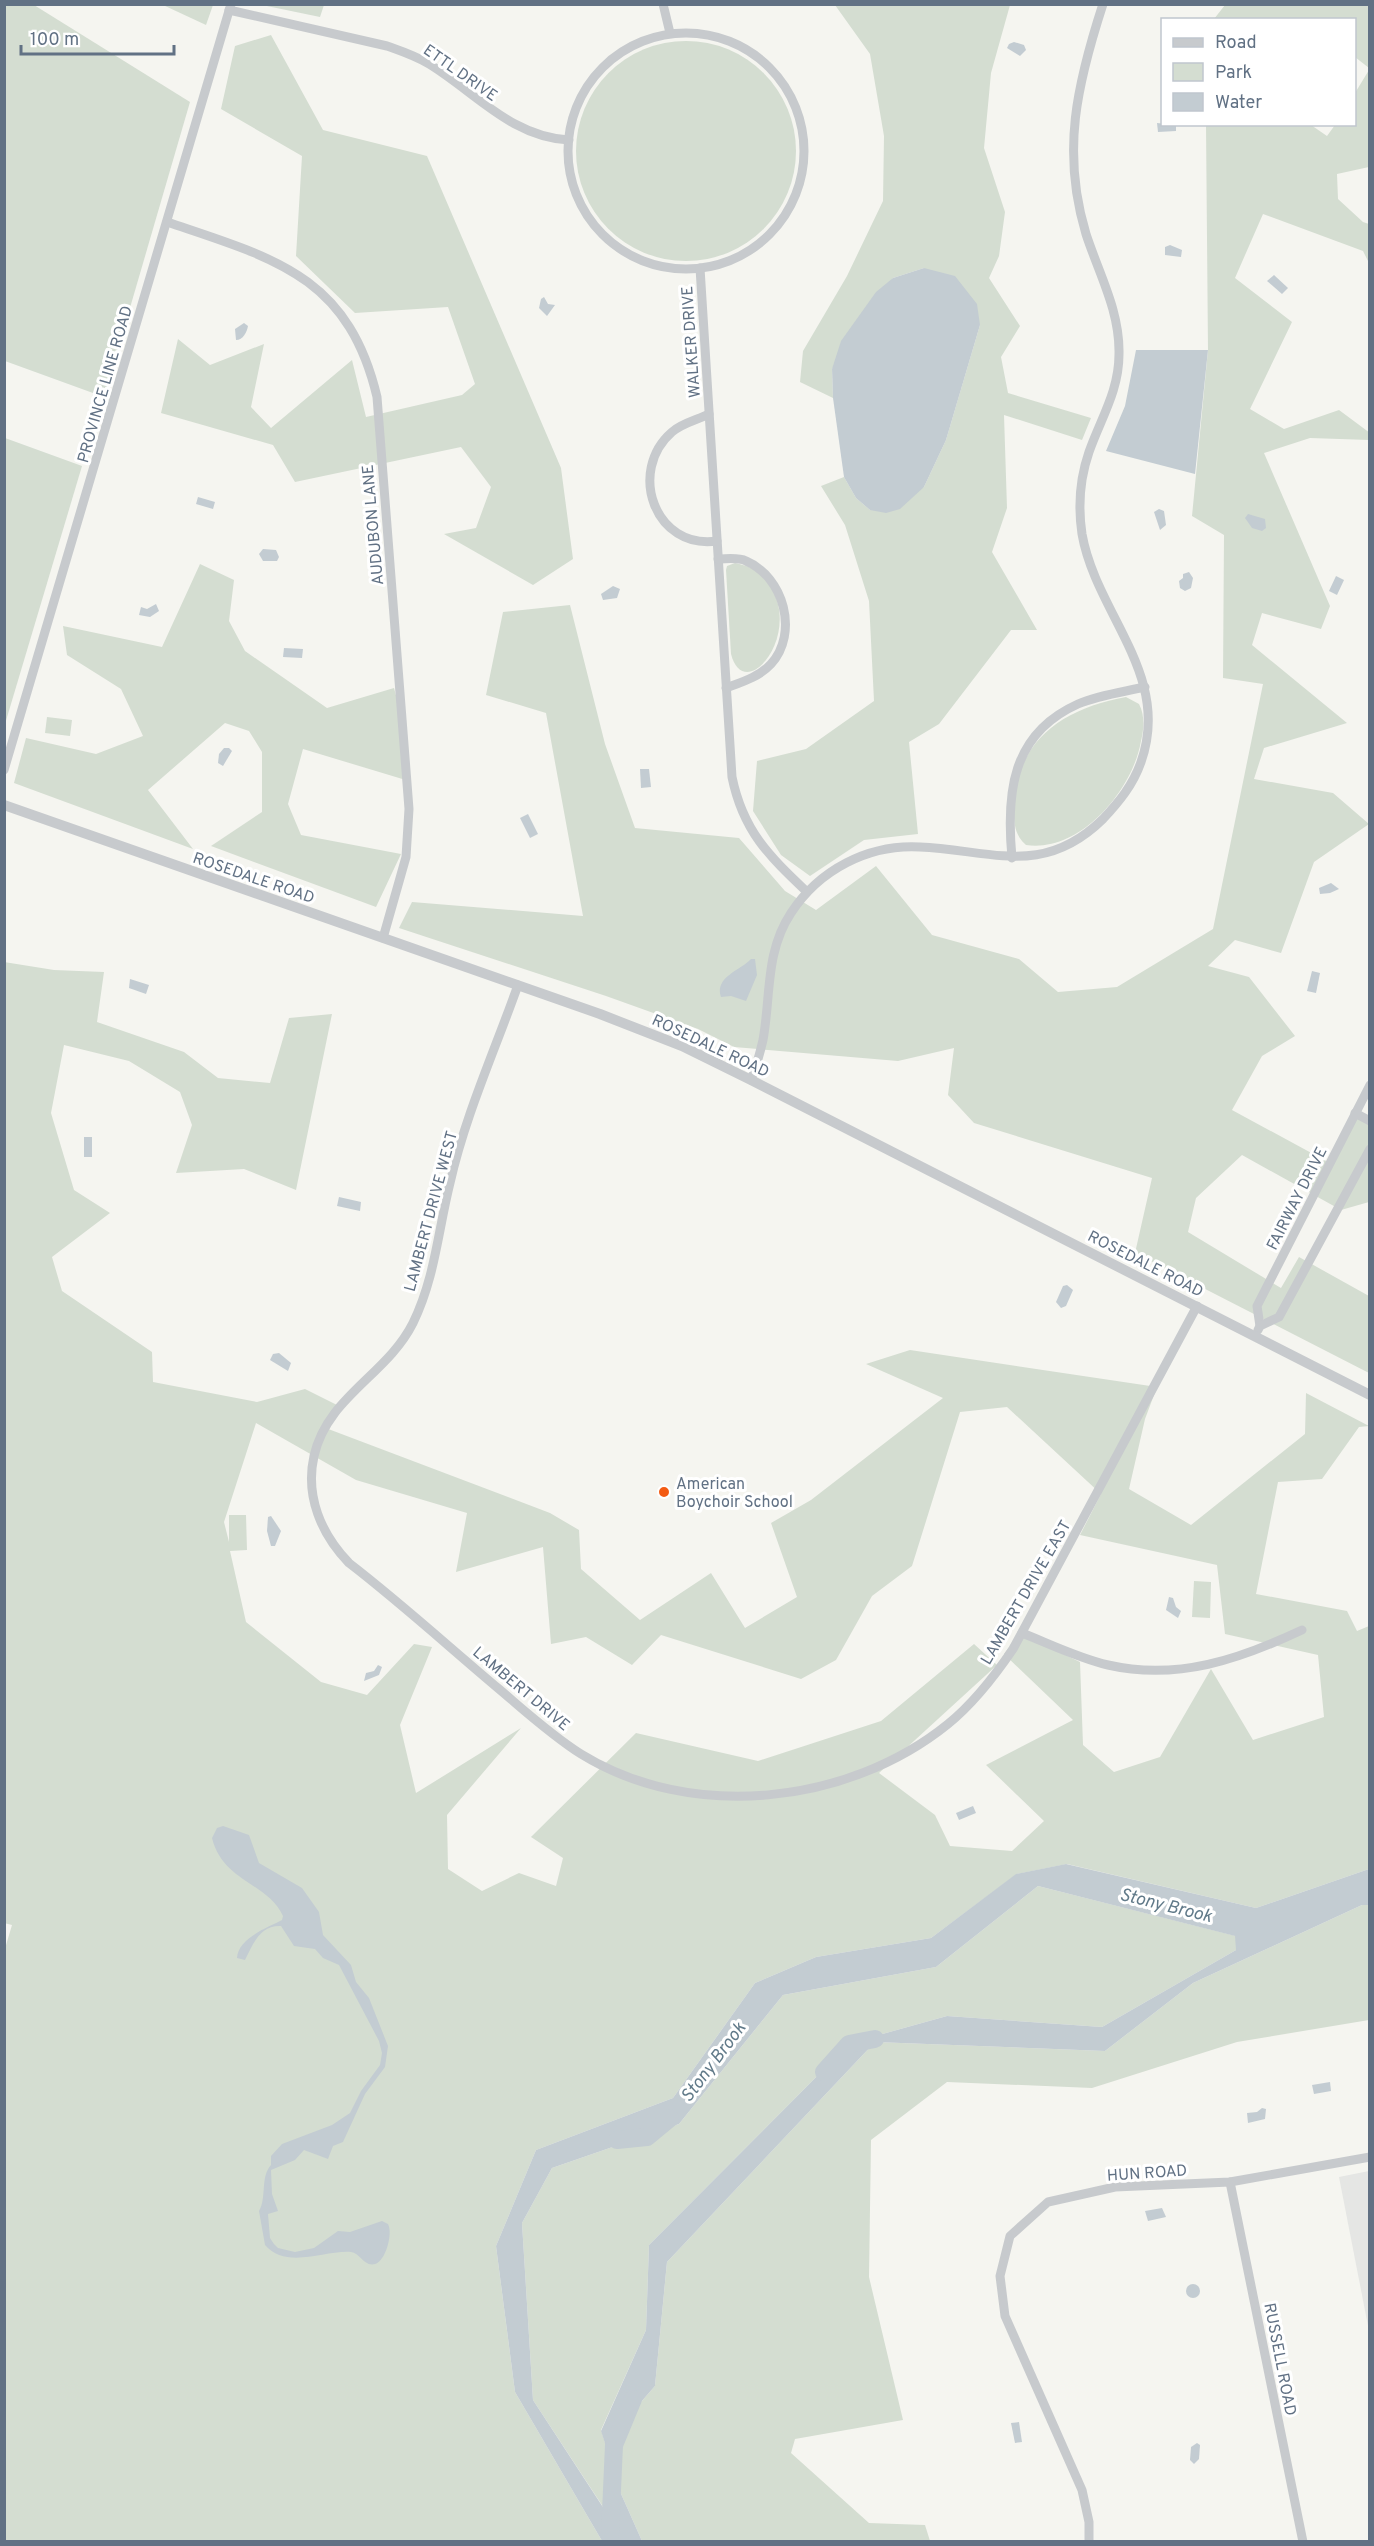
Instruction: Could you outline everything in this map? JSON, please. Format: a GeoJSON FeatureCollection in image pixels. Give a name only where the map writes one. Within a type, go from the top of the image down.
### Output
{"type":"FeatureCollection","features":[{"type":"Feature","properties":{"kind":"street"},"geometry":{"type":"LineString","coordinates":[[663,4],[670,33]]}},
{"type":"Feature","properties":{"kind":"street"},"geometry":{"type":"LineString","coordinates":[[751,1080],[763,1038],[773,950],[789,915],[807,892],[841,865],[859,856],[889,849],[919,847],[1012,858],[1046,853],[1065,846],[1097,825],[1115,807],[1134,779],[1146,745],[1148,725],[1145,687],[1135,656],[1092,569],[1082,533],[1080,513],[1083,472],[1114,393],[1119,354],[1115,314],[1082,218],[1073,158],[1073,126],[1081,75],[1103,4]]}},
{"type":"Feature","properties":{"kind":"street","name":"ETTL DRIVE"},"geometry":{"type":"LineString","coordinates":[[230,7],[409,53],[429,64],[510,123],[569,140]]}},
{"type":"Feature","properties":{"kind":"street","name":"PROVINCE LINE ROAD"},"geometry":{"type":"LineString","coordinates":[[4,770],[230,7]]}},
{"type":"Feature","properties":{"kind":"street"},"geometry":{"type":"LineString","coordinates":[[670,33],[696,33],[723,38],[754,54],[788,90],[796,107],[804,141],[801,176],[796,194],[777,226],[764,239],[734,259],[700,268],[682,269],[650,263],[627,252],[606,237],[586,213],[578,197],[569,162],[569,140],[576,108],[584,91],[605,65],[632,45],[670,33]]}},
{"type":"Feature","properties":{"kind":"street","name":"AUDUBON LANE"},"geometry":{"type":"LineString","coordinates":[[167,222],[259,253],[297,273],[327,298],[344,319],[363,353],[371,374],[376,397],[409,808],[406,857],[383,938]]}},
{"type":"Feature","properties":{"kind":"street","name":"WALKER DRIVE"},"geometry":{"type":"LineString","coordinates":[[700,268],[732,777],[742,814],[763,849],[807,892]]}},
{"type":"Feature","properties":{"kind":"street","name":"WALKER DRIVE"},"geometry":{"type":"LineString","coordinates":[[709,414],[682,425],[663,442],[654,460],[650,482],[656,510],[671,531],[692,540],[717,541]]}},
{"type":"Feature","properties":{"kind":"street"},"geometry":{"type":"LineString","coordinates":[[718,559],[746,561],[766,575],[781,598],[785,619],[783,640],[772,663],[755,677],[726,688]]}},
{"type":"Feature","properties":{"kind":"street"},"geometry":{"type":"LineString","coordinates":[[1012,858],[1009,803],[1012,783],[1025,751],[1034,738],[1047,724],[1077,704],[1145,687]]}},
{"type":"Feature","properties":{"kind":"street","name":"ROSEDALE ROAD"},"geometry":{"type":"LineString","coordinates":[[4,805],[642,1030],[751,1080],[1197,1306],[1257,1330],[1370,1395]]}},
{"type":"Feature","properties":{"kind":"street","name":"LAMBERT DRIVE WEST"},"geometry":{"type":"LineString","coordinates":[[365,1576],[338,1552],[321,1524],[312,1491],[313,1458],[320,1435],[334,1412],[391,1357],[413,1323],[434,1269],[457,1157],[518,985]]}},
{"type":"Feature","properties":{"kind":"street","name":"FAIRWAY DRIVE"},"geometry":{"type":"LineString","coordinates":[[1257,1330],[1257,1306],[1370,1085]]}},
{"type":"Feature","properties":{"kind":"street"},"geometry":{"type":"LineString","coordinates":[[1355,1113],[1370,1121]]}},
{"type":"Feature","properties":{"kind":"street"},"geometry":{"type":"LineString","coordinates":[[1257,1330],[1279,1317],[1370,1149]]}},
{"type":"Feature","properties":{"kind":"street","name":"LAMBERT DRIVE EAST"},"geometry":{"type":"LineString","coordinates":[[677,1791],[717,1796],[782,1793],[818,1786],[876,1767],[928,1739],[966,1708],[999,1670],[1022,1633],[1197,1306]]}},
{"type":"Feature","properties":{"kind":"street","name":"LAMBERT DRIVE"},"geometry":{"type":"LineString","coordinates":[[365,1576],[556,1738],[611,1769],[677,1791]]}},
{"type":"Feature","properties":{"kind":"street"},"geometry":{"type":"LineString","coordinates":[[1022,1633],[1108,1665],[1156,1671],[1221,1664],[1302,1630]]}},
{"type":"Feature","properties":{"kind":"street","name":"HUN ROAD"},"geometry":{"type":"LineString","coordinates":[[1089,2541],[1089,2522],[1082,2490],[1005,2316],[1000,2276],[1010,2236],[1048,2202],[1115,2187],[1230,2182],[1370,2157]]}},
{"type":"Feature","properties":{"kind":"street","name":"RUSSELL ROAD"},"geometry":{"type":"LineString","coordinates":[[1230,2182],[1303,2541]]}},
{"type":"Feature","properties":{"kind":"shaded area"},"geometry":{"type":"Polygon","coordinates":[[[1370,2171],[1369,2331],[1339,2177],[1370,2171]]]}},
{"type":"Feature","properties":{"kind":"green space"},"geometry":{"type":"Polygon","coordinates":[[[4,5],[34,5],[190,102],[104,397],[5,361],[4,5]]]}},
{"type":"Feature","properties":{"kind":"green space"},"geometry":{"type":"Polygon","coordinates":[[[163,5],[213,5],[206,25],[163,5]]]}},
{"type":"Feature","properties":{"kind":"green space"},"geometry":{"type":"Polygon","coordinates":[[[262,5],[324,5],[320,17],[262,5]]]}},
{"type":"Feature","properties":{"kind":"green space"},"geometry":{"type":"Polygon","coordinates":[[[835,5],[1010,5],[991,73],[984,148],[1005,212],[999,256],[989,278],[1020,326],[1001,357],[1008,393],[1091,418],[1082,440],[1004,415],[1007,508],[992,552],[1037,630],[1011,630],[939,724],[909,742],[918,834],[864,840],[810,876],[781,855],[753,811],[757,761],[806,749],[874,701],[869,601],[845,525],[821,486],[844,477],[856,498],[870,510],[924,487],[946,440],[980,325],[924,268],[893,278],[832,369],[833,398],[800,382],[803,351],[847,276],[883,201],[884,136],[870,54],[835,5]]]}},
{"type":"Feature","properties":{"kind":"green space"},"geometry":{"type":"Polygon","coordinates":[[[1225,5],[1369,5],[1369,68],[1356,58],[1356,18],[1215,18],[1225,5]]]}},
{"type":"Feature","properties":{"kind":"green space"},"geometry":{"type":"Polygon","coordinates":[[[271,35],[323,130],[427,156],[561,468],[573,559],[533,585],[444,534],[476,528],[491,487],[461,447],[295,482],[273,445],[161,413],[178,339],[210,365],[264,344],[251,407],[271,428],[352,360],[366,417],[462,395],[475,384],[448,307],[355,313],[296,256],[302,156],[221,109],[235,46],[271,35]]]}},
{"type":"Feature","properties":{"kind":"green space"},"geometry":{"type":"Polygon","coordinates":[[[675,41],[697,41],[728,49],[747,59],[764,73],[778,90],[788,109],[794,129],[796,151],[794,173],[788,193],[778,212],[764,229],[747,243],[718,257],[697,261],[675,261],[654,257],[634,248],[616,236],[601,221],[580,183],[576,162],[576,140],[580,119],[589,99],[601,81],[616,66],[654,45],[675,41]]]}},
{"type":"Feature","properties":{"kind":"green space"},"geometry":{"type":"Polygon","coordinates":[[[1369,70],[1369,167],[1337,174],[1338,199],[1363,222],[1369,224],[1369,263],[1363,251],[1263,214],[1235,278],[1292,322],[1250,409],[1284,429],[1339,410],[1370,433],[1369,440],[1310,438],[1264,453],[1330,606],[1321,629],[1262,613],[1252,645],[1347,723],[1264,748],[1254,779],[1333,793],[1369,824],[1314,862],[1281,953],[1235,940],[1208,966],[1249,977],[1295,1036],[1262,1056],[1232,1110],[1328,1162],[1357,1110],[1369,1117],[1369,1202],[1341,1210],[1242,1155],[1196,1198],[1188,1232],[1281,1288],[1299,1257],[1369,1296],[1369,1373],[1135,1253],[1152,1178],[974,1123],[948,1095],[954,1048],[898,1061],[734,1047],[698,1029],[606,996],[399,928],[412,902],[583,916],[546,713],[486,695],[503,612],[570,605],[605,744],[635,828],[739,838],[785,891],[816,910],[876,866],[932,935],[1019,959],[1058,992],[1117,987],[1213,929],[1263,684],[1223,678],[1224,535],[1192,516],[1208,350],[1206,126],[1312,126],[1327,136],[1334,126],[1356,126],[1356,91],[1369,70]]]}},
{"type":"Feature","properties":{"kind":"green space"},"geometry":{"type":"Polygon","coordinates":[[[4,438],[82,466],[5,724],[4,438]]]}},
{"type":"Feature","properties":{"kind":"green space"},"geometry":{"type":"Polygon","coordinates":[[[735,563],[747,566],[765,579],[772,589],[779,608],[779,627],[775,645],[767,659],[757,669],[747,672],[738,668],[731,654],[726,570],[727,566],[735,563]]]}},
{"type":"Feature","properties":{"kind":"green space"},"geometry":{"type":"Polygon","coordinates":[[[200,564],[234,580],[229,621],[245,651],[327,708],[394,688],[405,729],[409,781],[303,749],[288,804],[301,835],[401,854],[376,907],[211,846],[262,812],[262,752],[249,731],[225,723],[148,790],[193,849],[14,783],[26,738],[96,754],[143,736],[121,689],[67,655],[63,626],[162,647],[200,564]]]}},
{"type":"Feature","properties":{"kind":"green space"},"geometry":{"type":"Polygon","coordinates":[[[1126,697],[1139,704],[1141,708],[1143,732],[1136,760],[1116,797],[1101,814],[1066,839],[1046,845],[1026,845],[1017,833],[1014,807],[1017,783],[1034,745],[1064,719],[1083,709],[1126,697]]]}},
{"type":"Feature","properties":{"kind":"green space"},"geometry":{"type":"Polygon","coordinates":[[[47,717],[72,720],[70,736],[45,733],[47,717]]]}},
{"type":"Feature","properties":{"kind":"green space"},"geometry":{"type":"Polygon","coordinates":[[[4,962],[54,970],[104,972],[97,1022],[184,1052],[218,1078],[270,1083],[289,1018],[332,1014],[296,1190],[244,1169],[176,1173],[192,1125],[180,1092],[129,1061],[64,1045],[51,1113],[74,1190],[110,1213],[52,1257],[62,1291],[152,1352],[153,1382],[257,1402],[305,1389],[339,1406],[323,1427],[550,1513],[579,1530],[581,1569],[640,1620],[711,1573],[745,1628],[797,1597],[771,1523],[811,1500],[943,1398],[866,1364],[910,1350],[1157,1387],[1145,1419],[1129,1489],[1191,1525],[1305,1434],[1306,1393],[1369,1426],[1359,1427],[1322,1479],[1278,1482],[1256,1594],[1347,1611],[1357,1631],[1369,1626],[1369,1869],[1256,1908],[1067,1864],[1017,1874],[931,1938],[816,1957],[755,1983],[673,2098],[536,2150],[496,2246],[515,2392],[602,2541],[5,2541],[4,1952],[12,1925],[4,1923],[4,962]],[[1007,1407],[960,1412],[912,1566],[872,1596],[836,1660],[801,1679],[661,1635],[632,1665],[586,1637],[551,1644],[543,1547],[456,1572],[467,1513],[356,1480],[256,1423],[224,1522],[229,1542],[229,1515],[246,1515],[247,1550],[230,1551],[246,1622],[321,1682],[367,1695],[414,1644],[432,1647],[400,1725],[416,1793],[521,1728],[447,1815],[448,1869],[482,1891],[519,1873],[556,1886],[563,1858],[531,1837],[636,1733],[758,1761],[881,1721],[974,1644],[997,1665],[879,1773],[935,1815],[950,1846],[1012,1851],[1044,1821],[986,1765],[1073,1720],[1004,1654],[1019,1633],[1080,1662],[1083,1745],[1114,1772],[1160,1757],[1211,1669],[1253,1740],[1324,1717],[1318,1655],[1225,1634],[1217,1565],[1080,1535],[1101,1494],[1007,1407]]]}},
{"type":"Feature","properties":{"kind":"green space"},"geometry":{"type":"Polygon","coordinates":[[[1194,1581],[1211,1582],[1210,1618],[1192,1617],[1194,1581]]]}},
{"type":"Feature","properties":{"kind":"green space"},"geometry":{"type":"Polygon","coordinates":[[[1038,1886],[1236,1936],[1236,1950],[1102,2027],[947,2016],[850,2043],[649,2245],[646,2330],[601,2430],[611,2462],[613,2522],[533,2400],[522,2223],[552,2168],[679,2124],[783,1995],[936,1967],[1038,1886]]]}},
{"type":"Feature","properties":{"kind":"green space"},"geometry":{"type":"Polygon","coordinates":[[[1362,1905],[1369,1905],[1369,2020],[1237,2042],[1092,2088],[947,2082],[871,2140],[869,2277],[903,2420],[795,2439],[791,2453],[869,2523],[925,2525],[930,2541],[642,2541],[618,2487],[614,2433],[655,2386],[667,2262],[875,2042],[1105,2051],[1193,1983],[1362,1905]]]}},
{"type":"Feature","properties":{"kind":"water"},"geometry":{"type":"Polygon","coordinates":[[[1014,42],[1024,45],[1026,50],[1020,56],[1007,48],[1014,42]]]}},
{"type":"Feature","properties":{"kind":"water"},"geometry":{"type":"Polygon","coordinates":[[[1157,123],[1161,123],[1161,126],[1176,126],[1176,131],[1158,132],[1157,123]]]}},
{"type":"Feature","properties":{"kind":"water"},"geometry":{"type":"Polygon","coordinates":[[[1170,245],[1182,250],[1181,257],[1165,255],[1165,247],[1170,245]]]}},
{"type":"Feature","properties":{"kind":"water"},"geometry":{"type":"Polygon","coordinates":[[[924,268],[955,276],[977,304],[980,325],[946,440],[924,487],[900,509],[886,513],[870,510],[856,498],[844,477],[833,398],[832,369],[841,341],[876,292],[893,278],[924,268]]]}},
{"type":"Feature","properties":{"kind":"water"},"geometry":{"type":"Polygon","coordinates":[[[1274,275],[1288,288],[1282,294],[1267,281],[1274,275]]]}},
{"type":"Feature","properties":{"kind":"water"},"geometry":{"type":"Polygon","coordinates":[[[544,297],[548,304],[555,305],[547,316],[539,308],[541,299],[544,297]]]}},
{"type":"Feature","properties":{"kind":"water"},"geometry":{"type":"Polygon","coordinates":[[[244,323],[248,326],[246,333],[241,339],[236,340],[235,329],[244,323]]]}},
{"type":"Feature","properties":{"kind":"water"},"geometry":{"type":"Polygon","coordinates":[[[1136,350],[1208,350],[1195,474],[1106,451],[1125,406],[1136,350]]]}},
{"type":"Feature","properties":{"kind":"water"},"geometry":{"type":"Polygon","coordinates":[[[198,497],[215,502],[213,509],[196,504],[198,497]]]}},
{"type":"Feature","properties":{"kind":"water"},"geometry":{"type":"Polygon","coordinates":[[[1159,509],[1164,511],[1166,525],[1160,530],[1154,512],[1159,509]]]}},
{"type":"Feature","properties":{"kind":"water"},"geometry":{"type":"Polygon","coordinates":[[[1248,514],[1265,519],[1266,528],[1262,531],[1252,528],[1245,518],[1248,514]]]}},
{"type":"Feature","properties":{"kind":"water"},"geometry":{"type":"Polygon","coordinates":[[[263,549],[276,550],[279,557],[277,561],[263,561],[259,554],[263,549]]]}},
{"type":"Feature","properties":{"kind":"water"},"geometry":{"type":"Polygon","coordinates":[[[1189,572],[1193,578],[1191,588],[1185,591],[1180,588],[1179,581],[1183,578],[1183,574],[1189,572]]]}},
{"type":"Feature","properties":{"kind":"water"},"geometry":{"type":"Polygon","coordinates":[[[1336,576],[1344,580],[1337,595],[1329,591],[1336,576]]]}},
{"type":"Feature","properties":{"kind":"water"},"geometry":{"type":"Polygon","coordinates":[[[613,586],[620,589],[617,598],[603,600],[601,594],[613,586]]]}},
{"type":"Feature","properties":{"kind":"water"},"geometry":{"type":"Polygon","coordinates":[[[156,604],[159,611],[150,617],[139,615],[141,607],[147,609],[156,604]]]}},
{"type":"Feature","properties":{"kind":"water"},"geometry":{"type":"Polygon","coordinates":[[[284,648],[303,649],[302,658],[283,657],[284,648]]]}},
{"type":"Feature","properties":{"kind":"water"},"geometry":{"type":"Polygon","coordinates":[[[224,748],[232,751],[223,766],[218,763],[219,754],[224,748]]]}},
{"type":"Feature","properties":{"kind":"water"},"geometry":{"type":"Polygon","coordinates":[[[640,769],[649,769],[651,787],[641,788],[640,769]]]}},
{"type":"Feature","properties":{"kind":"water"},"geometry":{"type":"Polygon","coordinates":[[[528,814],[538,834],[530,838],[520,818],[528,814]]]}},
{"type":"Feature","properties":{"kind":"water"},"geometry":{"type":"Polygon","coordinates":[[[1331,883],[1339,889],[1320,894],[1319,888],[1331,883]]]}},
{"type":"Feature","properties":{"kind":"water"},"geometry":{"type":"Polygon","coordinates":[[[751,959],[755,959],[757,975],[746,1001],[731,996],[721,997],[721,984],[751,959]]]}},
{"type":"Feature","properties":{"kind":"water"},"geometry":{"type":"Polygon","coordinates":[[[1312,971],[1320,973],[1316,993],[1307,991],[1312,971]]]}},
{"type":"Feature","properties":{"kind":"water"},"geometry":{"type":"Polygon","coordinates":[[[130,979],[149,985],[146,994],[129,988],[130,979]]]}},
{"type":"Feature","properties":{"kind":"water"},"geometry":{"type":"Polygon","coordinates":[[[84,1137],[92,1137],[92,1157],[84,1157],[84,1137]]]}},
{"type":"Feature","properties":{"kind":"water"},"geometry":{"type":"Polygon","coordinates":[[[339,1197],[361,1202],[360,1211],[337,1206],[339,1197]]]}},
{"type":"Feature","properties":{"kind":"water"},"geometry":{"type":"Polygon","coordinates":[[[1067,1285],[1073,1290],[1066,1306],[1061,1308],[1056,1302],[1063,1286],[1067,1285]]]}},
{"type":"Feature","properties":{"kind":"water"},"geometry":{"type":"Polygon","coordinates":[[[279,1353],[291,1363],[288,1371],[270,1360],[273,1354],[279,1353]]]}},
{"type":"Feature","properties":{"kind":"water"},"geometry":{"type":"Polygon","coordinates":[[[271,1516],[281,1531],[275,1546],[271,1546],[267,1531],[268,1517],[271,1516]]]}},
{"type":"Feature","properties":{"kind":"water"},"geometry":{"type":"Polygon","coordinates":[[[1169,1597],[1173,1598],[1176,1607],[1181,1611],[1178,1618],[1166,1610],[1169,1597]]]}},
{"type":"Feature","properties":{"kind":"water"},"geometry":{"type":"Polygon","coordinates":[[[378,1665],[382,1667],[379,1675],[364,1681],[366,1673],[374,1671],[378,1665]]]}},
{"type":"Feature","properties":{"kind":"water"},"geometry":{"type":"Polygon","coordinates":[[[973,1806],[976,1813],[959,1820],[956,1813],[973,1806]]]}},
{"type":"Feature","properties":{"kind":"water"},"geometry":{"type":"Polygon","coordinates":[[[223,1826],[249,1835],[259,1863],[302,1888],[319,1912],[323,1935],[351,1965],[356,1982],[369,1998],[388,2046],[385,2067],[365,2094],[343,2142],[333,2146],[328,2159],[304,2150],[295,2160],[271,2170],[272,2194],[278,2211],[268,2214],[270,2238],[278,2248],[295,2252],[314,2248],[338,2231],[350,2232],[382,2221],[388,2224],[390,2234],[382,2258],[375,2264],[368,2264],[351,2252],[295,2258],[274,2252],[265,2245],[259,2211],[263,2200],[266,2175],[271,2165],[271,2156],[282,2144],[332,2125],[350,2113],[361,2091],[380,2065],[382,2053],[379,2041],[339,1965],[323,1958],[315,1949],[294,1946],[281,1926],[262,1932],[245,1960],[237,1958],[242,1945],[248,1939],[282,1920],[283,1916],[267,1896],[225,1864],[212,1838],[217,1828],[223,1826]]]}},
{"type":"Feature","properties":{"kind":"water"},"geometry":{"type":"Polygon","coordinates":[[[1066,1864],[1256,1908],[1369,1869],[1369,1905],[1362,1905],[1193,1983],[1105,2051],[875,2042],[667,2262],[655,2386],[614,2433],[618,2487],[642,2541],[602,2541],[515,2392],[496,2246],[536,2150],[673,2098],[755,1983],[816,1957],[931,1938],[1016,1874],[1066,1864]],[[1038,1886],[936,1967],[783,1995],[679,2124],[552,2168],[522,2223],[533,2400],[612,2521],[611,2462],[601,2431],[646,2330],[649,2245],[850,2043],[947,2016],[1102,2027],[1236,1950],[1235,1936],[1038,1886]]]}},
{"type":"Feature","properties":{"kind":"water"},"geometry":{"type":"Polygon","coordinates":[[[1330,2082],[1331,2091],[1314,2094],[1312,2085],[1330,2082]]]}},
{"type":"Feature","properties":{"kind":"water"},"geometry":{"type":"Polygon","coordinates":[[[1262,2108],[1266,2109],[1265,2119],[1248,2123],[1247,2113],[1257,2112],[1262,2108]]]}},
{"type":"Feature","properties":{"kind":"water"},"geometry":{"type":"Polygon","coordinates":[[[1162,2208],[1166,2217],[1148,2221],[1145,2211],[1162,2208]]]}},
{"type":"Feature","properties":{"kind":"water"},"geometry":{"type":"Polygon","coordinates":[[[1190,2284],[1196,2284],[1200,2291],[1196,2298],[1190,2298],[1186,2294],[1186,2288],[1190,2284]]]}},
{"type":"Feature","properties":{"kind":"water"},"geometry":{"type":"Polygon","coordinates":[[[1019,2422],[1022,2442],[1015,2443],[1011,2423],[1019,2422]]]}},
{"type":"Feature","properties":{"kind":"water"},"geometry":{"type":"Polygon","coordinates":[[[1197,2443],[1200,2445],[1199,2459],[1194,2464],[1190,2460],[1191,2447],[1197,2443]]]}},
{"type":"Feature","properties":{"kind":"waterway","name":"Stony Brook"},"geometry":{"type":"LineString","coordinates":[[824,2072],[849,2044],[875,2039]]}},
{"type":"Feature","properties":{"kind":"waterway","name":"Stony Brook"},"geometry":{"type":"LineString","coordinates":[[617,2140],[647,2137],[670,2118]]}},
{"type":"Feature","properties":{"kind":"waterway","name":"Stony Brook"},"geometry":{"type":"LineString","coordinates":[[610,2535],[614,2445],[633,2399]]}},
{"type":"Feature","properties":{"kind":"place","name":"American Boychoir School"},"geometry":{"type":"Point","coordinates":[664,1492]}}]}
